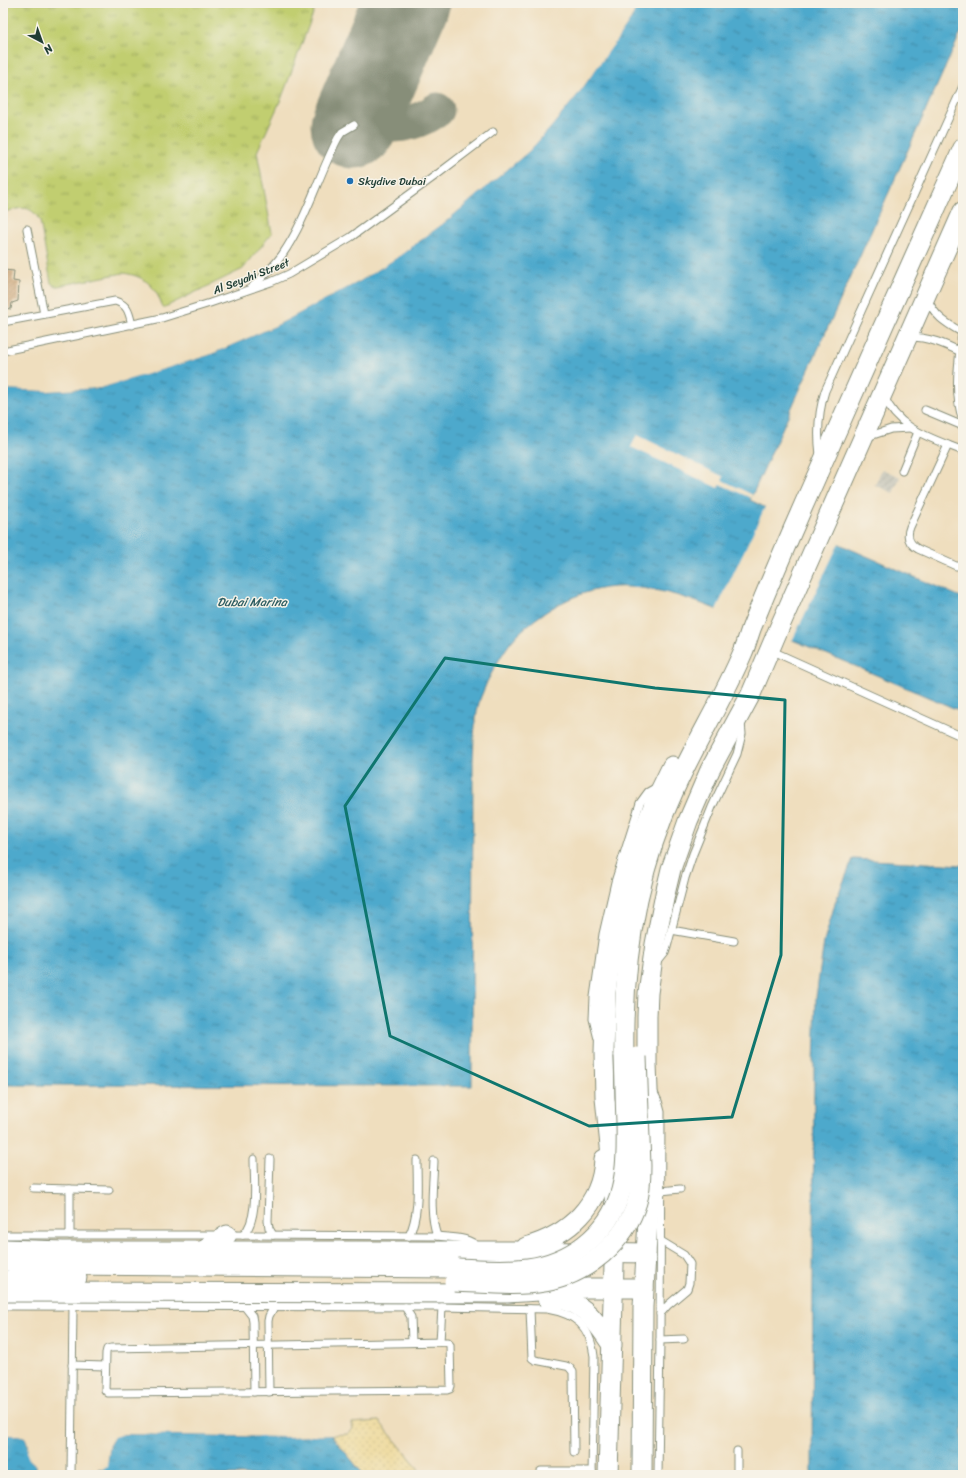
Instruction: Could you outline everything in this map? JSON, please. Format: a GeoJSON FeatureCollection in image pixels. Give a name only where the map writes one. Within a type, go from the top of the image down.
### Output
{"type":"FeatureCollection","features":[{"type":"Feature","properties":{"kind":"street"},"geometry":{"type":"LineString","coordinates":[[631,1056],[624,1010],[628,954],[634,920],[650,852],[675,788],[731,678],[744,649],[813,483],[963,148]]}},
{"type":"Feature","properties":{"kind":"street"},"geometry":{"type":"LineString","coordinates":[[642,1475],[644,1288],[651,1168],[647,1016],[651,969],[663,900],[679,845],[699,794],[761,674],[773,642],[963,211]]}},
{"type":"Feature","properties":{"kind":"street"},"geometry":{"type":"LineString","coordinates":[[597,1474],[612,1345],[615,1207],[610,1136],[606,1113],[604,1052],[606,992],[616,922],[629,870],[640,838],[662,785],[738,642],[752,627]]}},
{"type":"Feature","properties":{"kind":"street"},"geometry":{"type":"LineString","coordinates":[[3,1282],[67,1277],[456,1275],[527,1268],[556,1261],[569,1255],[591,1240],[606,1224],[617,1203],[626,1166],[631,1056],[638,985],[650,905],[666,848],[675,820],[699,767],[759,653],[765,645],[773,642]]}},
{"type":"Feature","properties":{"kind":"street"},"geometry":{"type":"LineString","coordinates":[[513,1251],[547,1240],[562,1232],[585,1211],[599,1188],[603,1174],[605,1148],[610,1136]]}},
{"type":"Feature","properties":{"kind":"street"},"geometry":{"type":"LineString","coordinates":[[203,1251],[235,1235]]}},
{"type":"Feature","properties":{"kind":"street"},"geometry":{"type":"LineString","coordinates":[[3,1250],[513,1251],[646,1253]]}},
{"type":"Feature","properties":{"kind":"street"},"geometry":{"type":"LineString","coordinates":[[3,1261],[63,1265],[456,1275]]}},
{"type":"Feature","properties":{"kind":"street"},"geometry":{"type":"LineString","coordinates":[[3,1292],[507,1293],[587,1288],[644,1288]]}},
{"type":"Feature","properties":{"kind":"street"},"geometry":{"type":"LineString","coordinates":[[309,1307],[329,1293]]}},
{"type":"Feature","properties":{"kind":"street"},"geometry":{"type":"LineString","coordinates":[[507,1293],[520,1298],[554,1298],[566,1299],[573,1302],[588,1313],[612,1345]]}},
{"type":"Feature","properties":{"kind":"lane"},"geometry":{"type":"LineString","coordinates":[[822,465],[818,431],[821,405],[825,391],[963,86]]}},
{"type":"Feature","properties":{"kind":"lane"},"geometry":{"type":"LineString","coordinates":[[252,288],[282,255],[294,236],[338,138],[342,132],[354,125]]}},
{"type":"Feature","properties":{"kind":"lane","name":"Al Seyahi Street"},"geometry":{"type":"LineString","coordinates":[[3,352],[132,325],[184,312],[271,282],[289,274],[350,237],[493,132]]}},
{"type":"Feature","properties":{"kind":"lane"},"geometry":{"type":"LineString","coordinates":[[27,229],[44,314]]}},
{"type":"Feature","properties":{"kind":"lane"},"geometry":{"type":"LineString","coordinates":[[927,292],[931,305],[939,317],[946,323],[963,332],[958,388],[963,420]]}},
{"type":"Feature","properties":{"kind":"lane"},"geometry":{"type":"LineString","coordinates":[[3,322],[115,301],[122,303],[127,309],[132,325]]}},
{"type":"Feature","properties":{"kind":"lane"},"geometry":{"type":"LineString","coordinates":[[907,337],[942,342],[961,352]]}},
{"type":"Feature","properties":{"kind":"lane"},"geometry":{"type":"LineString","coordinates":[[883,392],[891,408],[910,428],[963,451]]}},
{"type":"Feature","properties":{"kind":"lane"},"geometry":{"type":"LineString","coordinates":[[925,410],[963,426]]}},
{"type":"Feature","properties":{"kind":"lane"},"geometry":{"type":"LineString","coordinates":[[864,438],[886,430],[910,428]]}},
{"type":"Feature","properties":{"kind":"lane"},"geometry":{"type":"LineString","coordinates":[[902,471],[918,432]]}},
{"type":"Feature","properties":{"kind":"lane"},"geometry":{"type":"LineString","coordinates":[[948,445],[910,527],[908,540],[912,546],[918,549],[956,566],[963,566]]}},
{"type":"Feature","properties":{"kind":"lane"},"geometry":{"type":"LineString","coordinates":[[773,642],[963,737]]}},
{"type":"Feature","properties":{"kind":"lane"},"geometry":{"type":"LineString","coordinates":[[651,969],[665,954],[685,878],[697,842],[737,754],[742,734],[740,714]]}},
{"type":"Feature","properties":{"kind":"lane"},"geometry":{"type":"LineString","coordinates":[[671,930],[734,941]]}},
{"type":"Feature","properties":{"kind":"lane"},"geometry":{"type":"LineString","coordinates":[[648,1088],[656,1096],[660,1106],[661,1241],[658,1475]]}},
{"type":"Feature","properties":{"kind":"lane"},"geometry":{"type":"LineString","coordinates":[[235,1235],[250,1227],[253,1217],[254,1159]]}},
{"type":"Feature","properties":{"kind":"lane"},"geometry":{"type":"LineString","coordinates":[[270,1159],[268,1221],[272,1235]]}},
{"type":"Feature","properties":{"kind":"lane"},"geometry":{"type":"LineString","coordinates":[[409,1236],[413,1227],[415,1216],[417,1160]]}},
{"type":"Feature","properties":{"kind":"lane"},"geometry":{"type":"LineString","coordinates":[[434,1161],[434,1222],[437,1236]]}},
{"type":"Feature","properties":{"kind":"lane"},"geometry":{"type":"LineString","coordinates":[[33,1188],[109,1190]]}},
{"type":"Feature","properties":{"kind":"lane"},"geometry":{"type":"LineString","coordinates":[[70,1189],[70,1235]]}},
{"type":"Feature","properties":{"kind":"lane"},"geometry":{"type":"LineString","coordinates":[[661,1191],[680,1189]]}},
{"type":"Feature","properties":{"kind":"lane"},"geometry":{"type":"LineString","coordinates":[[3,1235],[437,1236],[469,1240],[481,1251]]}},
{"type":"Feature","properties":{"kind":"lane"},"geometry":{"type":"LineString","coordinates":[[660,1315],[668,1305],[687,1289],[689,1283],[690,1264],[684,1255],[661,1241]]}},
{"type":"Feature","properties":{"kind":"lane"},"geometry":{"type":"LineString","coordinates":[[3,1306],[442,1307],[547,1309],[568,1314],[582,1325],[589,1334],[592,1344],[594,1356],[597,1474],[541,1471]]}},
{"type":"Feature","properties":{"kind":"lane"},"geometry":{"type":"LineString","coordinates":[[71,1475],[73,1307]]}},
{"type":"Feature","properties":{"kind":"lane"},"geometry":{"type":"LineString","coordinates":[[245,1307],[252,1316],[253,1322],[254,1392]]}},
{"type":"Feature","properties":{"kind":"lane"},"geometry":{"type":"LineString","coordinates":[[269,1392],[268,1321],[274,1307]]}},
{"type":"Feature","properties":{"kind":"lane"},"geometry":{"type":"LineString","coordinates":[[405,1307],[411,1317],[412,1342]]}},
{"type":"Feature","properties":{"kind":"lane"},"geometry":{"type":"LineString","coordinates":[[440,1342],[442,1307]]}},
{"type":"Feature","properties":{"kind":"lane"},"geometry":{"type":"LineString","coordinates":[[530,1309],[532,1358],[569,1367],[573,1372],[574,1452]]}},
{"type":"Feature","properties":{"kind":"lane"},"geometry":{"type":"LineString","coordinates":[[660,1340],[684,1339]]}},
{"type":"Feature","properties":{"kind":"lane"},"geometry":{"type":"LineString","coordinates":[[448,1342],[450,1345],[451,1386],[448,1390],[108,1393],[105,1390],[106,1351],[111,1348],[269,1345],[448,1342]]}},
{"type":"Feature","properties":{"kind":"lane"},"geometry":{"type":"LineString","coordinates":[[72,1366],[105,1366]]}},
{"type":"Feature","properties":{"kind":"lane"},"geometry":{"type":"LineString","coordinates":[[737,1451],[737,1475]]}},
{"type":"Feature","properties":{"kind":"highlighted area"},"geometry":{"type":"Polygon","coordinates":[[[445,658],[655,688],[785,700],[781,955],[732,1117],[589,1126],[390,1036],[345,806],[445,658]]]}},
{"type":"Feature","properties":{"kind":"shaded area"},"geometry":{"type":"Polygon","coordinates":[[[882,469],[900,477],[893,493],[875,485],[882,469]]]}},
{"type":"Feature","properties":{"kind":"green space"},"geometry":{"type":"Polygon","coordinates":[[[3,3],[317,3],[282,97],[257,152],[272,233],[243,269],[163,308],[157,294],[149,284],[138,277],[123,273],[58,286],[54,286],[51,283],[40,221],[36,215],[32,211],[24,208],[3,212],[3,3]]]}},
{"type":"Feature","properties":{"kind":"sand"},"geometry":{"type":"Polygon","coordinates":[[[379,1421],[415,1464],[422,1475],[364,1475],[331,1435],[348,1434],[353,1429],[352,1423],[379,1421]]]}},
{"type":"Feature","properties":{"kind":"water","name":"Dubai Marina"},"geometry":{"type":"Polygon","coordinates":[[[637,3],[963,3],[963,28],[750,500],[848,548],[963,598],[963,712],[804,644],[676,595],[645,588],[629,587],[598,589],[583,593],[568,599],[541,615],[517,635],[504,651],[493,670],[478,707],[473,761],[472,1086],[3,1085],[3,389],[48,391],[100,388],[209,355],[275,326],[360,281],[398,257],[445,222],[529,151],[578,94],[631,19],[637,3]]]}},
{"type":"Feature","properties":{"kind":"water"},"geometry":{"type":"Polygon","coordinates":[[[853,859],[963,865],[963,1475],[812,1475],[814,1066],[816,997],[824,942],[836,900],[853,859]]]}},
{"type":"Feature","properties":{"kind":"water"},"geometry":{"type":"Polygon","coordinates":[[[124,1434],[288,1437],[331,1435],[364,1475],[98,1475],[99,1468],[103,1469],[106,1465],[110,1445],[114,1436],[124,1434]]]}},
{"type":"Feature","properties":{"kind":"water"},"geometry":{"type":"Polygon","coordinates":[[[3,1435],[18,1435],[25,1437],[27,1441],[28,1455],[32,1462],[36,1465],[36,1471],[6,1472],[6,1475],[3,1475],[3,1435]]]}},
{"type":"Feature","properties":{"kind":"pier"},"geometry":{"type":"Polygon","coordinates":[[[635,3],[637,3],[637,5],[631,19],[614,44],[578,94],[529,151],[445,222],[398,257],[360,281],[275,326],[209,355],[151,373],[100,388],[47,391],[3,389],[3,387],[47,389],[100,386],[151,371],[208,353],[275,324],[359,280],[444,221],[527,150],[550,126],[576,93],[630,18],[635,3]]]}},
{"type":"Feature","properties":{"kind":"pier"},"geometry":{"type":"Polygon","coordinates":[[[637,435],[724,477],[722,480],[753,495],[751,498],[720,484],[718,488],[631,447],[637,435]]]}},
{"type":"Feature","properties":{"kind":"pier"},"geometry":{"type":"Polygon","coordinates":[[[766,505],[840,541],[792,641],[715,612],[766,505]]]}},
{"type":"Feature","properties":{"kind":"pier"},"geometry":{"type":"Polygon","coordinates":[[[124,1432],[288,1435],[331,1433],[334,1435],[288,1437],[124,1434],[114,1437],[110,1443],[107,1466],[103,1469],[99,1468],[99,1466],[102,1467],[105,1465],[108,1442],[113,1435],[124,1432]]]}},
{"type":"Feature","properties":{"kind":"pier"},"geometry":{"type":"Polygon","coordinates":[[[3,1433],[19,1433],[26,1436],[30,1442],[30,1458],[36,1463],[36,1465],[29,1459],[27,1454],[28,1443],[25,1437],[18,1435],[3,1435],[3,1433]]]}},
{"type":"Feature","properties":{"kind":"building"},"geometry":{"type":"Polygon","coordinates":[[[3,270],[14,271],[13,281],[19,282],[18,301],[12,303],[11,309],[3,308],[3,270]]]}},
{"type":"Feature","properties":{"kind":"taxiway"},"geometry":{"type":"LineString","coordinates":[[378,69],[357,96],[356,106],[358,112],[370,117],[378,116],[388,97],[392,82],[389,42]]}},
{"type":"Feature","properties":{"kind":"taxiway"},"geometry":{"type":"LineString","coordinates":[[364,103],[369,114],[377,121],[396,125],[418,120],[437,110]]}},
{"type":"Feature","properties":{"kind":"runway"},"geometry":{"type":"LineString","coordinates":[[354,125],[406,3]]}},
{"type":"Feature","properties":{"kind":"place","name":"Skydive Dubai"},"geometry":{"type":"Point","coordinates":[350,181]}}]}
